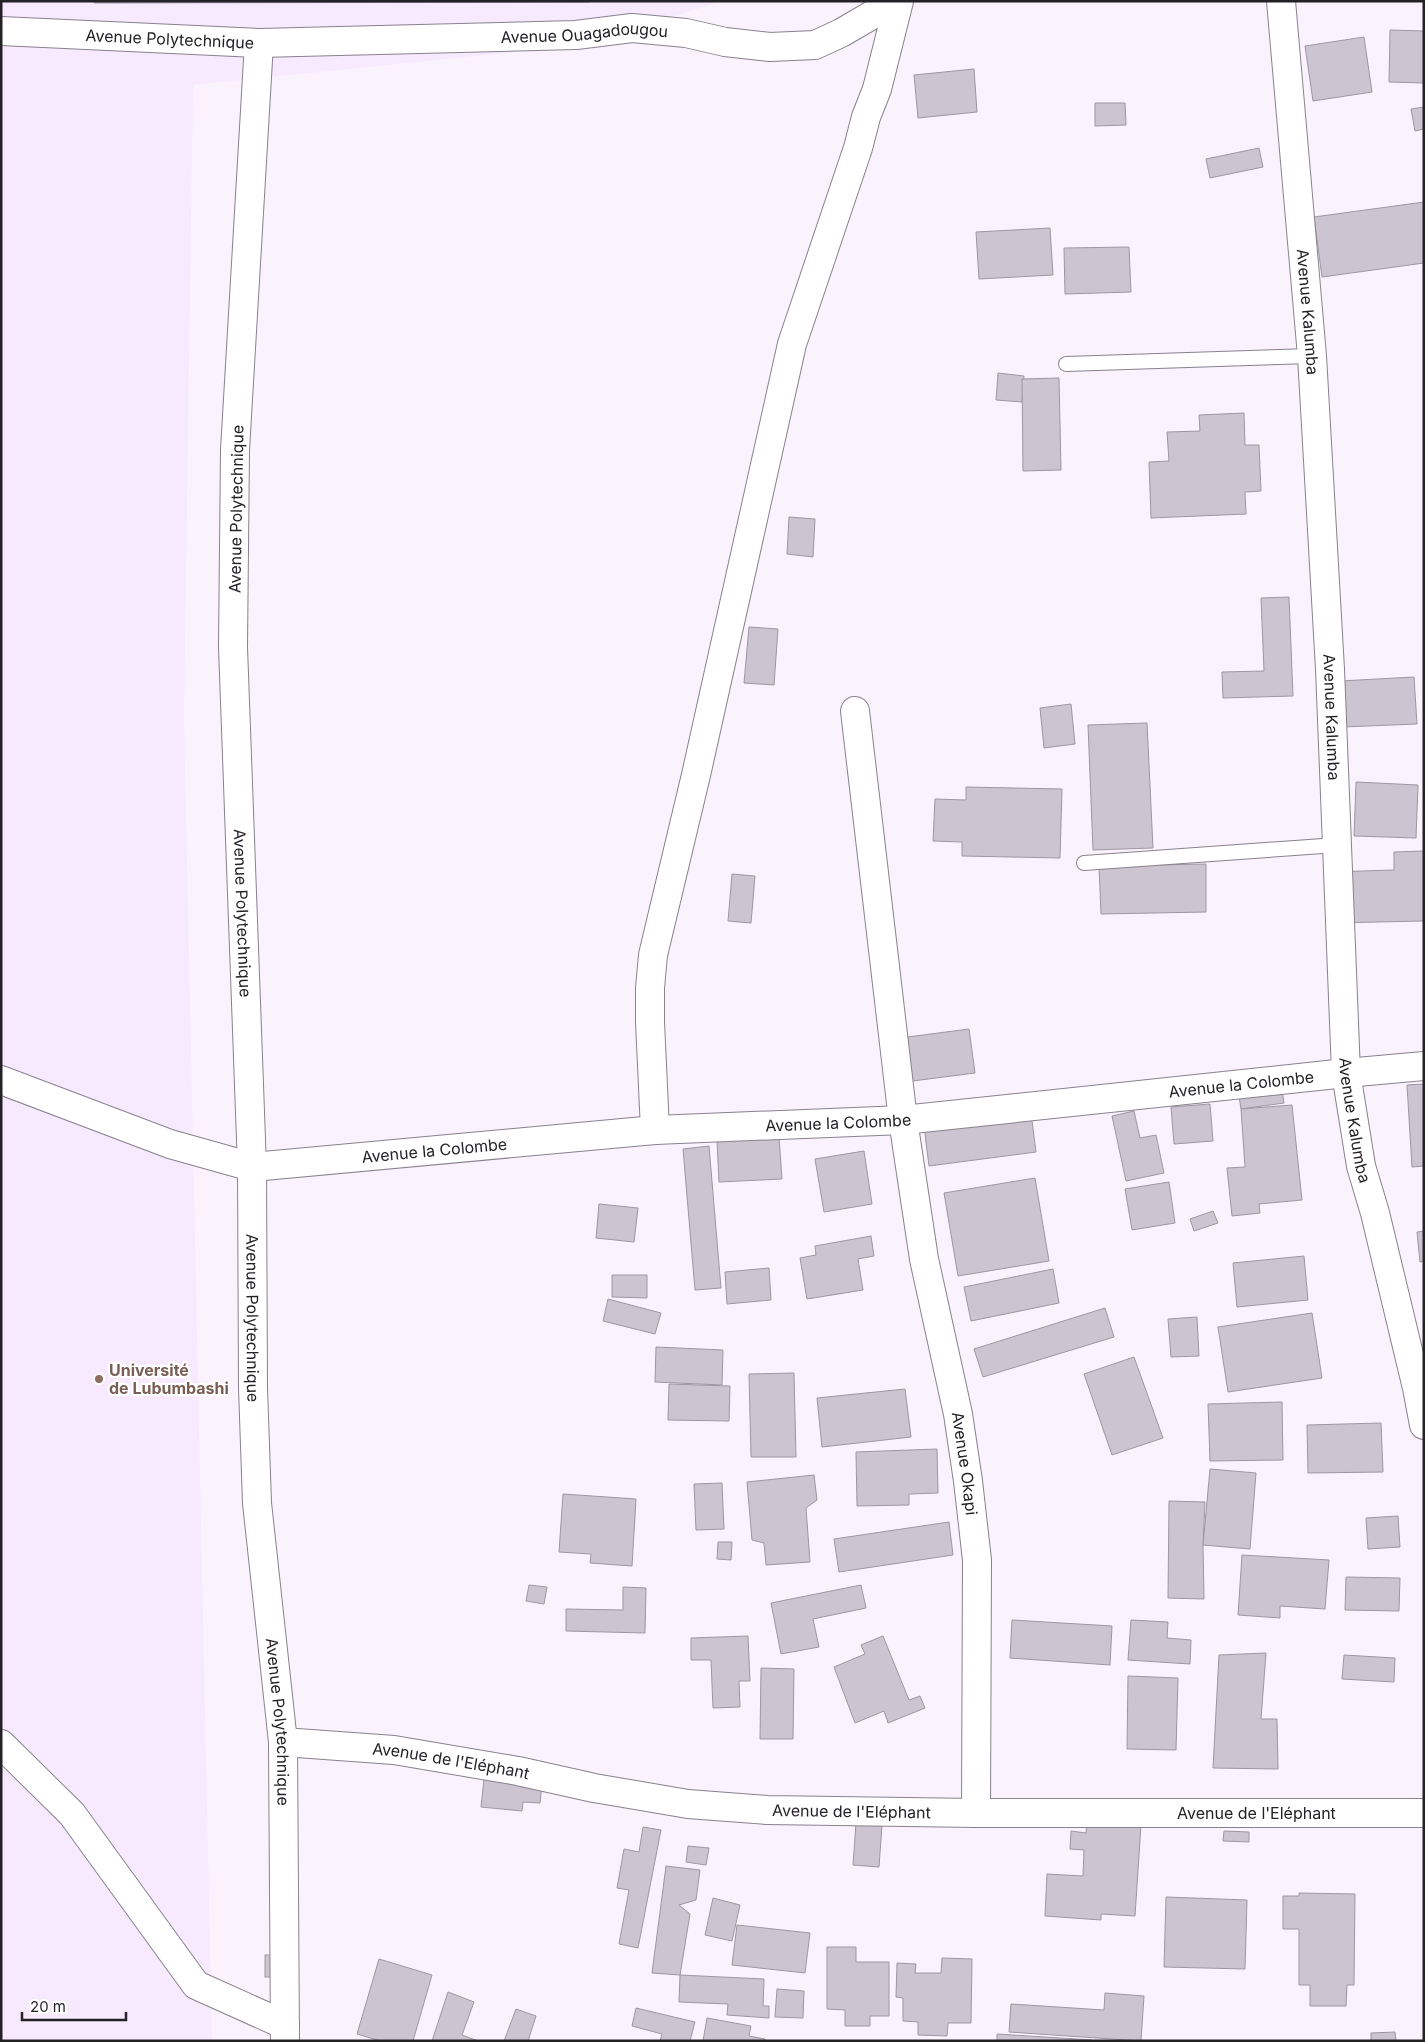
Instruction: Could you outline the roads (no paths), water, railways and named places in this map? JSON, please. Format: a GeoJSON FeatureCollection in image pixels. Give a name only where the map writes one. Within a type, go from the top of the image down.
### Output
{"type":"FeatureCollection","features":[{"type":"Feature","properties":{"kind":"street","name":"Avenue Ouagadougou"},"geometry":{"type":"LineString","coordinates":[[259,44],[576,36],[632,28],[686,33],[724,42],[770,47],[816,45],[897,1]]}},
{"type":"Feature","properties":{"kind":"street"},"geometry":{"type":"LineString","coordinates":[[654,1130],[650,1022],[650,988],[653,955],[696,775],[792,344],[858,148],[866,117],[877,89],[897,1]]}},
{"type":"Feature","properties":{"kind":"street","name":"Avenue Kalumba"},"geometry":{"type":"LineString","coordinates":[[1281,1],[1312,356],[1330,669],[1346,1073],[1361,1166],[1375,1213],[1417,1388],[1424,1426]]}},
{"type":"Feature","properties":{"kind":"street","name":"Avenue Polytechnique"},"geometry":{"type":"LineString","coordinates":[[1,31],[259,44],[235,450],[233,646],[252,1167],[252,1388],[257,1503],[283,1742],[285,2033]]}},
{"type":"Feature","properties":{"kind":"street","name":"Avenue Okapi"},"geometry":{"type":"LineString","coordinates":[[855,711],[903,1120],[924,1259],[958,1414],[973,1520],[977,1560],[976,1812]]}},
{"type":"Feature","properties":{"kind":"street","name":"Avenue la Colombe"},"geometry":{"type":"LineString","coordinates":[[252,1167],[654,1130],[903,1120],[1424,1066]]}},
{"type":"Feature","properties":{"kind":"street"},"geometry":{"type":"LineString","coordinates":[[1,1080],[170,1144],[252,1167]]}},
{"type":"Feature","properties":{"kind":"street","name":"Avenue de l'Eléphant"},"geometry":{"type":"LineString","coordinates":[[283,1742],[394,1750],[518,1771],[594,1788],[688,1804],[767,1810],[1424,1812]]}},
{"type":"Feature","properties":{"kind":"street"},"geometry":{"type":"LineString","coordinates":[[1,1744],[72,1814],[196,1986],[285,2033]]}},
{"type":"Feature","properties":{"kind":"lane"},"geometry":{"type":"LineString","coordinates":[[1066,364],[1312,356]]}},
{"type":"Feature","properties":{"kind":"lane"},"geometry":{"type":"LineString","coordinates":[[1084,863],[1337,845]]}},
{"type":"Feature","properties":{"kind":"place","name":"Université de Lubumbashi"},"geometry":{"type":"Point","coordinates":[99,1379]}}]}
